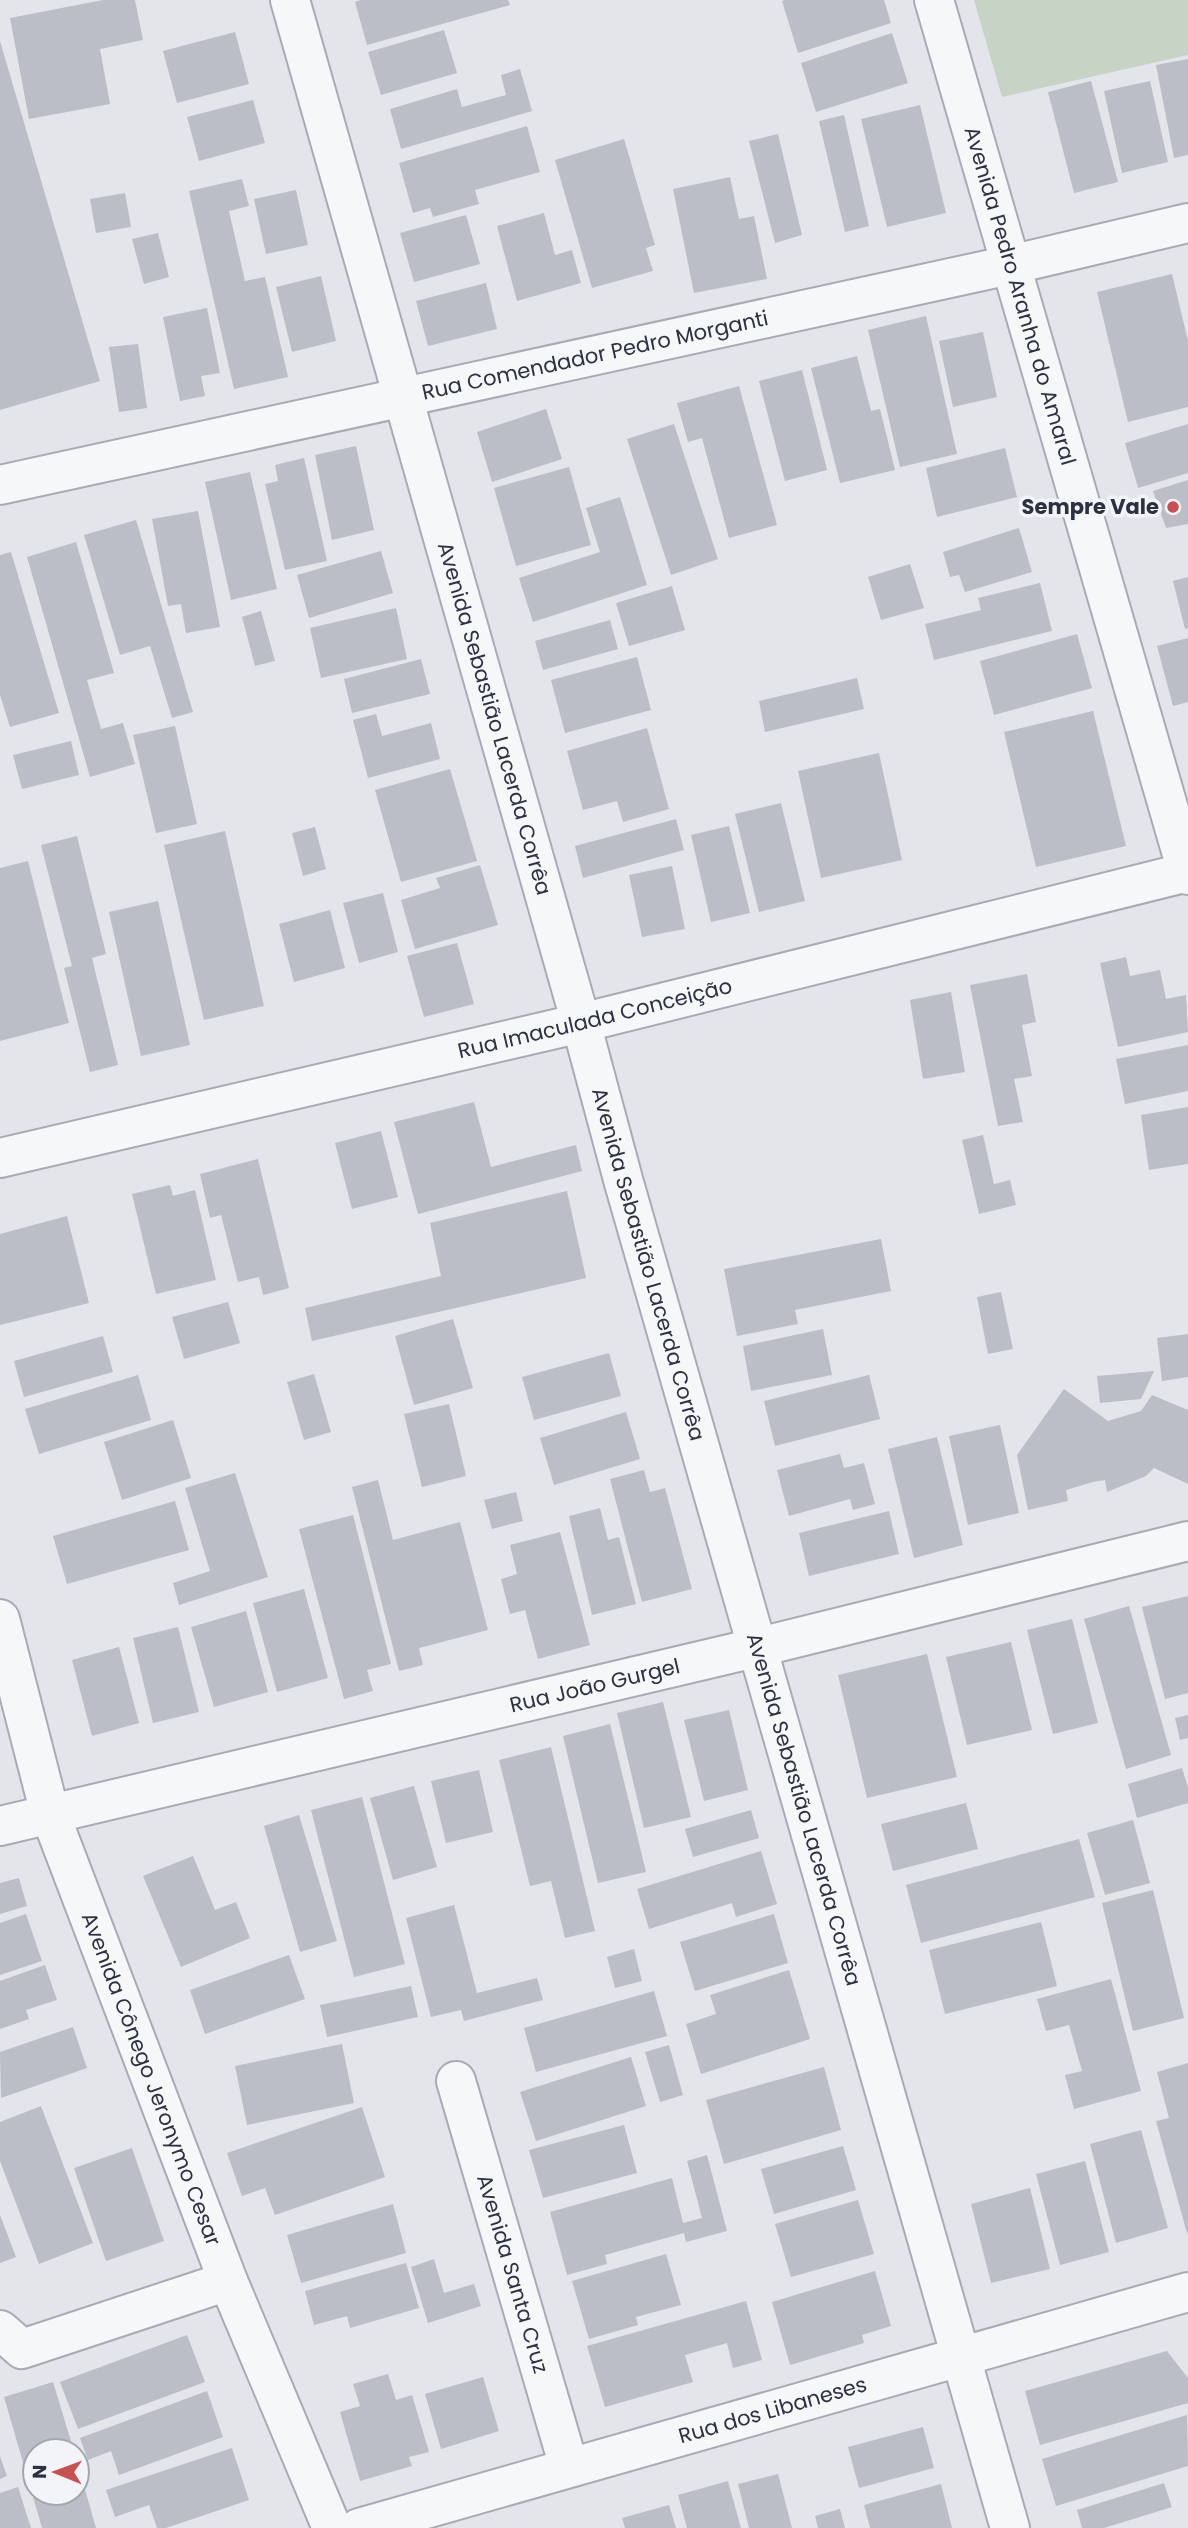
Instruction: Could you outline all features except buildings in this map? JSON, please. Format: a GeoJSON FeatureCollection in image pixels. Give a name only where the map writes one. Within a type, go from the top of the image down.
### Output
{"type":"FeatureCollection","features":[{"type":"Feature","properties":{"kind":"street","name":"Avenida Sebastião Lacerda Corrêa"},"geometry":{"type":"LineString","coordinates":[[290,0],[624,1183],[1010,2528]]}},
{"type":"Feature","properties":{"kind":"street","name":"Avenida Pedro Aranha do Amaral"},"geometry":{"type":"LineString","coordinates":[[934,0],[1188,873]]}},
{"type":"Feature","properties":{"kind":"street","name":"Rua Comendador Pedro Morganti"},"geometry":{"type":"LineString","coordinates":[[0,485],[1010,265],[1188,223]]}},
{"type":"Feature","properties":{"kind":"street","name":"Rua Imaculada Conceição"},"geometry":{"type":"LineString","coordinates":[[0,1158],[581,1023],[1188,873]]}},
{"type":"Feature","properties":{"kind":"street","name":"Rua João Gurgel"},"geometry":{"type":"LineString","coordinates":[[0,1826],[758,1647],[1188,1541]]}},
{"type":"Feature","properties":{"kind":"street","name":"Avenida Cônego Jeronymo Cesar"},"geometry":{"type":"LineString","coordinates":[[0,1619],[50,1814],[228,2281],[332,2528]]}},
{"type":"Feature","properties":{"kind":"street","name":"Avenida Santa Cruz"},"geometry":{"type":"LineString","coordinates":[[456,2081],[569,2467]]}},
{"type":"Feature","properties":{"kind":"street"},"geometry":{"type":"LineString","coordinates":[[0,2330],[22,2349],[228,2281]]}},
{"type":"Feature","properties":{"kind":"street","name":"Rua dos Libaneses"},"geometry":{"type":"LineString","coordinates":[[359,2528],[1188,2292]]}},
{"type":"Feature","properties":{"kind":"green space"},"geometry":{"type":"Polygon","coordinates":[[[974,0],[1188,0],[1188,55],[1002,97],[974,0]]]}},
{"type":"Feature","properties":{"kind":"place","name":"Sempre Vale"},"geometry":{"type":"Point","coordinates":[1173,507]}}]}
